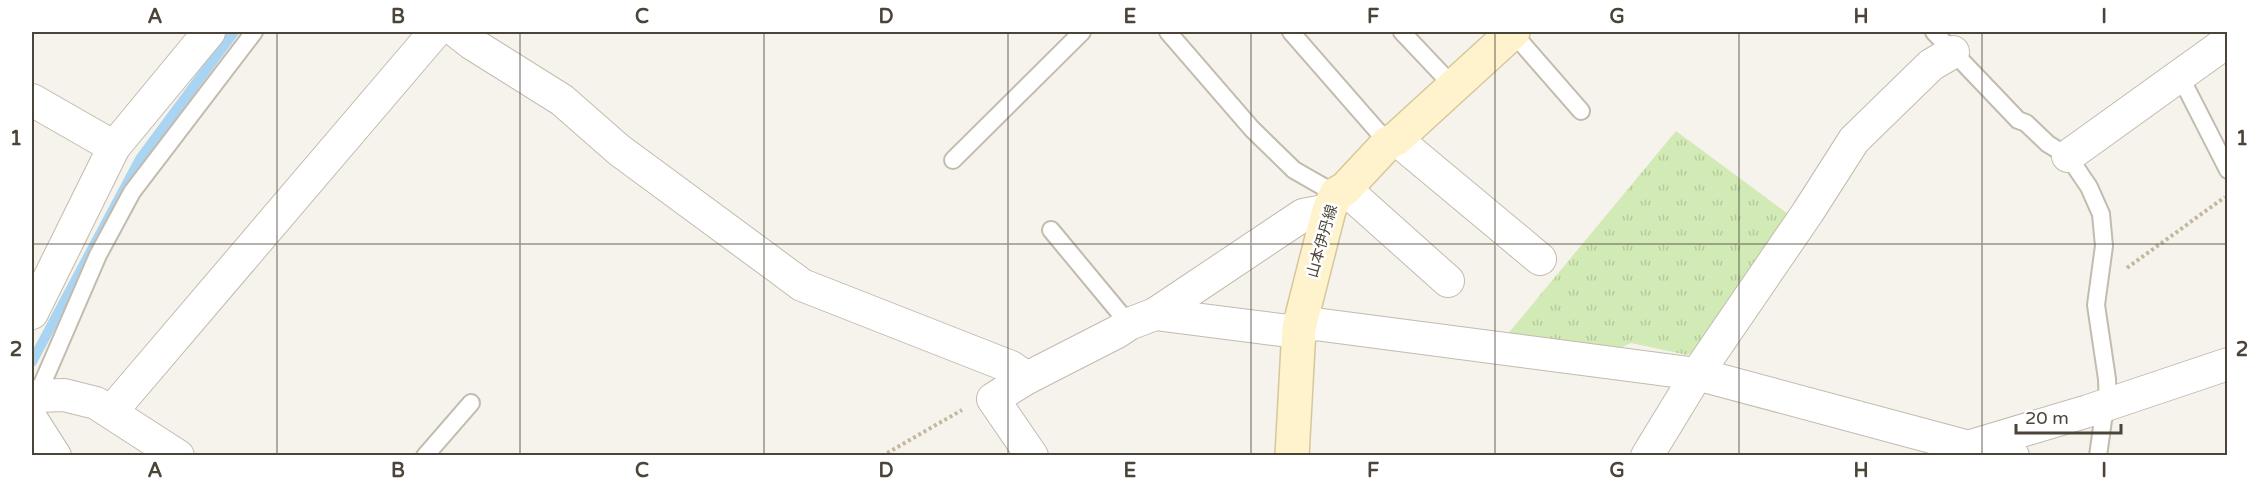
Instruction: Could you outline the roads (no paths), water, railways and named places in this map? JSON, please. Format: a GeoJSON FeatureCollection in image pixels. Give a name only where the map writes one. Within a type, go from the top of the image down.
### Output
{"type":"FeatureCollection","features":[{"type":"Feature","properties":{"kind":"main road","name":"山本伊丹線"},"geometry":{"type":"LineString","coordinates":[[1292,456],[1299,328],[1337,198],[1392,141],[1512,32]]}},
{"type":"Feature","properties":{"kind":"street"},"geometry":{"type":"LineString","coordinates":[[32,313],[114,147],[209,32]]}},
{"type":"Feature","properties":{"kind":"street"},"geometry":{"type":"LineString","coordinates":[[111,412],[435,32]]}},
{"type":"Feature","properties":{"kind":"street"},"geometry":{"type":"LineString","coordinates":[[470,35],[562,100],[619,150],[802,285],[1011,367],[1027,378]]}},
{"type":"Feature","properties":{"kind":"street"},"geometry":{"type":"LineString","coordinates":[[2068,156],[2228,41]]}},
{"type":"Feature","properties":{"kind":"street"},"geometry":{"type":"LineString","coordinates":[[1647,456],[1697,374],[1808,212],[1854,140],[1931,65],[1943,42]]}},
{"type":"Feature","properties":{"kind":"street"},"geometry":{"type":"LineString","coordinates":[[32,100],[114,147]]}},
{"type":"Feature","properties":{"kind":"street"},"geometry":{"type":"LineString","coordinates":[[1392,141],[1540,259]]}},
{"type":"Feature","properties":{"kind":"street"},"geometry":{"type":"LineString","coordinates":[[1032,456],[993,399],[1027,378],[1142,319],[1303,215],[1337,198],[1448,281]]}},
{"type":"Feature","properties":{"kind":"street"},"geometry":{"type":"LineString","coordinates":[[1142,319],[1289,331],[1315,324],[1697,374],[1955,451],[2013,456]]}},
{"type":"Feature","properties":{"kind":"street"},"geometry":{"type":"LineString","coordinates":[[1955,451],[2228,364]]}},
{"type":"Feature","properties":{"kind":"street"},"geometry":{"type":"LineString","coordinates":[[55,456],[34,406],[64,395],[96,403],[178,456]]}},
{"type":"Feature","properties":{"kind":"lane"},"geometry":{"type":"LineString","coordinates":[[34,406],[98,255],[132,192],[254,32]]}},
{"type":"Feature","properties":{"kind":"lane"},"geometry":{"type":"LineString","coordinates":[[952,160],[1082,32]]}},
{"type":"Feature","properties":{"kind":"lane"},"geometry":{"type":"LineString","coordinates":[[1168,32],[1252,129],[1294,170],[1337,198]]}},
{"type":"Feature","properties":{"kind":"lane"},"geometry":{"type":"LineString","coordinates":[[1291,32],[1392,141]]}},
{"type":"Feature","properties":{"kind":"lane"},"geometry":{"type":"LineString","coordinates":[[1402,32],[1454,87]]}},
{"type":"Feature","properties":{"kind":"lane"},"geometry":{"type":"LineString","coordinates":[[1512,32],[1581,111]]}},
{"type":"Feature","properties":{"kind":"lane"},"geometry":{"type":"LineString","coordinates":[[1943,42],[2018,120],[2026,123],[2048,144],[2068,156],[2089,187],[2101,214],[2104,246],[2096,305],[2107,379],[2108,404],[2103,420],[2098,456]]}},
{"type":"Feature","properties":{"kind":"lane"},"geometry":{"type":"LineString","coordinates":[[2180,76],[2228,170]]}},
{"type":"Feature","properties":{"kind":"lane"},"geometry":{"type":"LineString","coordinates":[[1051,230],[1142,319]]}},
{"type":"Feature","properties":{"kind":"lane"},"geometry":{"type":"LineString","coordinates":[[425,456],[471,403]]}},
{"type":"Feature","properties":{"kind":"waterway"},"geometry":{"type":"LineString","coordinates":[[32,362],[140,159],[234,32]]}}]}
